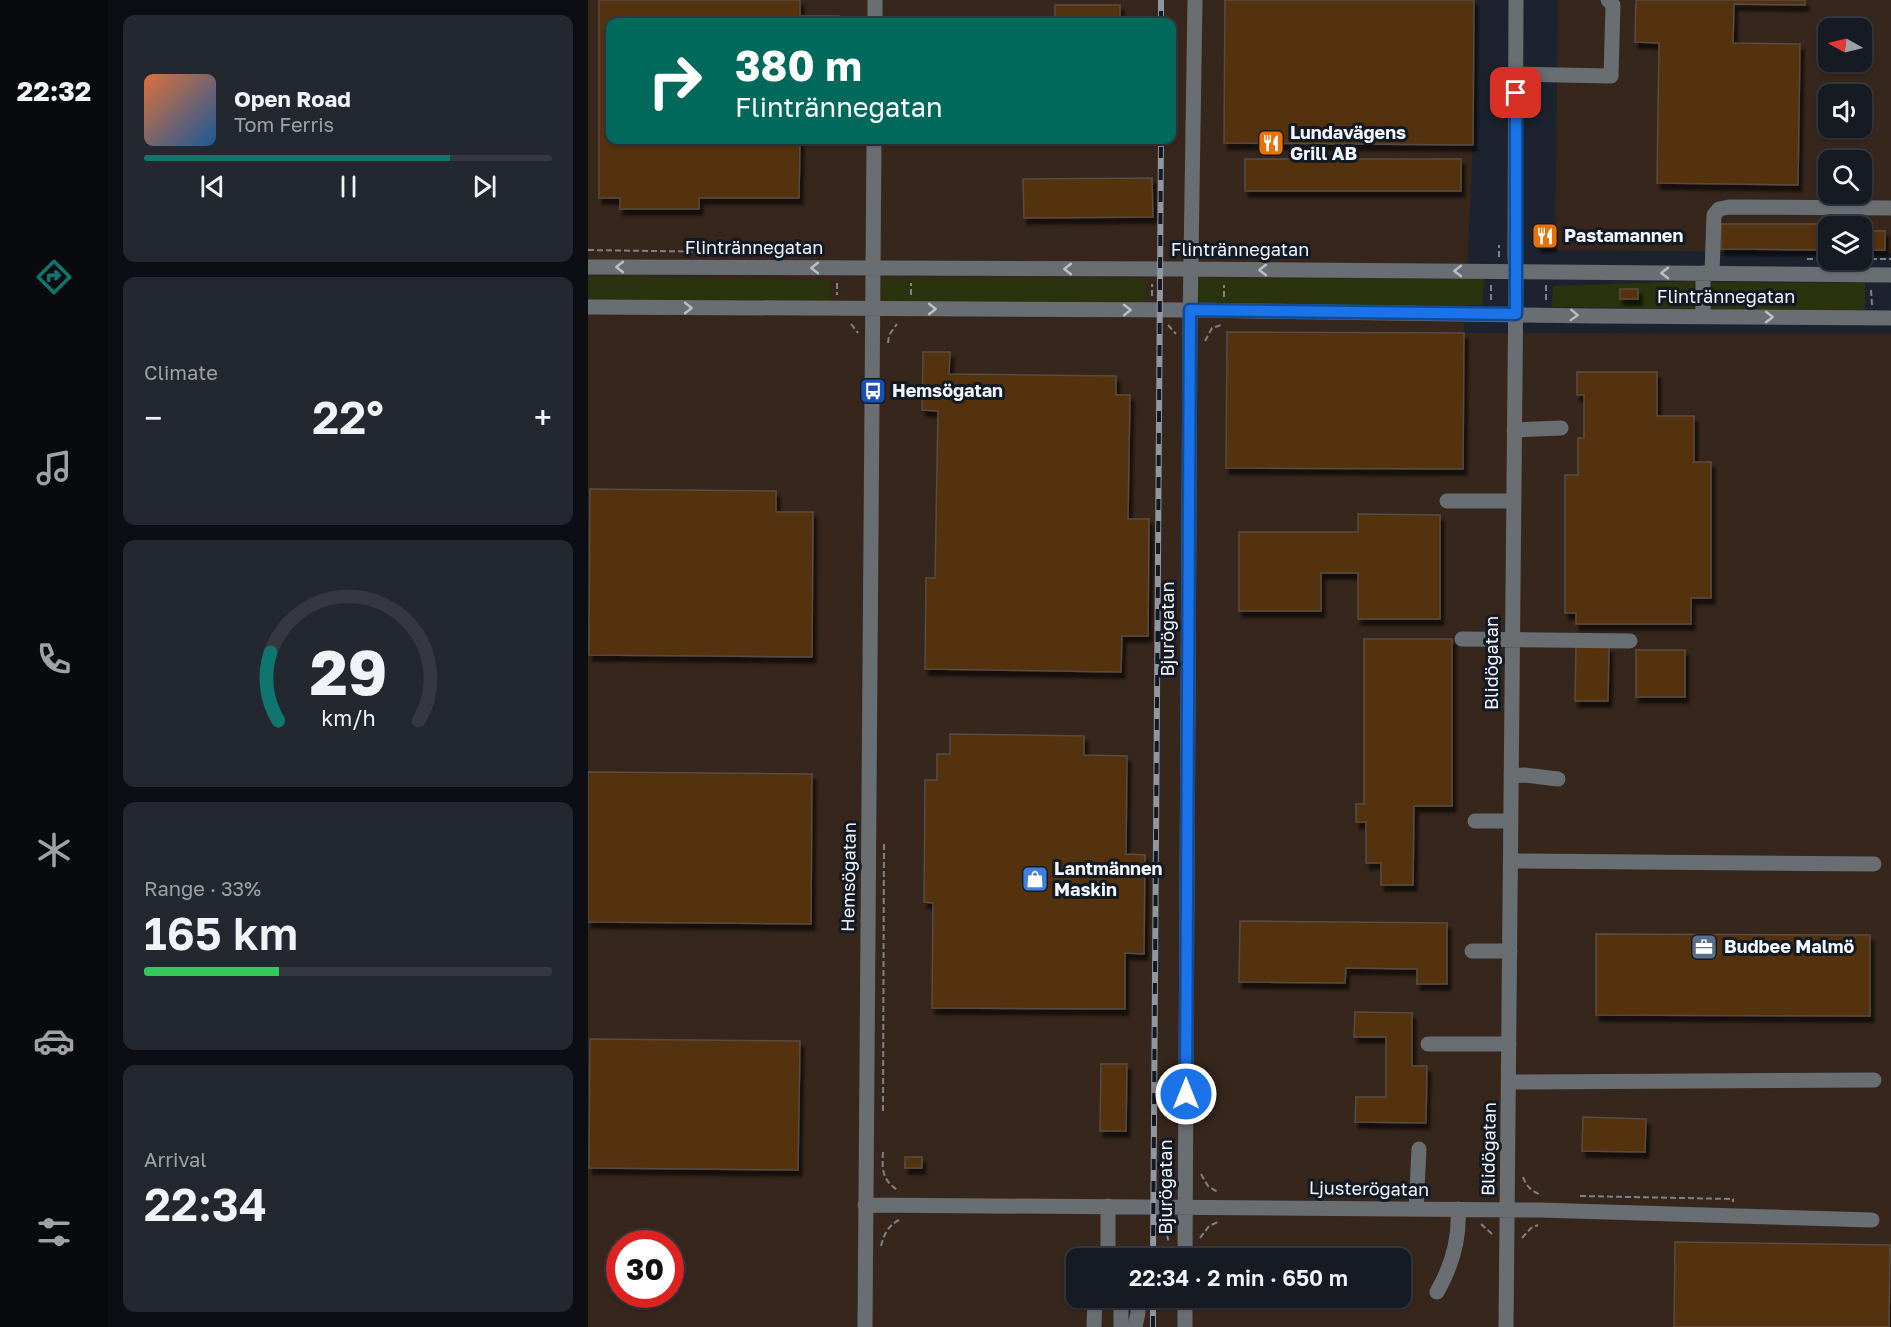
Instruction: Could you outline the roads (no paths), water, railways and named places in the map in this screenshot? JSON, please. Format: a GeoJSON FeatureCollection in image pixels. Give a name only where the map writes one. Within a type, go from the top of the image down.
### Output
{"type":"FeatureCollection","features":[{"type":"Feature","properties":{"kind":"street"},"geometry":{"type":"LineString","coordinates":[[874,18],[875,0]]}},
{"type":"Feature","properties":{"kind":"street","name":"Bjurögatan"},"geometry":{"type":"LineString","coordinates":[[1185,1248],[1190,310],[1195,0]]}},
{"type":"Feature","properties":{"kind":"street","name":"Blidögatan"},"geometry":{"type":"LineString","coordinates":[[1506,1327],[1516,314],[1516,0]]}},
{"type":"Feature","properties":{"kind":"street"},"geometry":{"type":"LineString","coordinates":[[1516,74],[1611,76],[1613,5],[1608,0]]}},
{"type":"Feature","properties":{"kind":"street","name":"Hemsögatan"},"geometry":{"type":"LineString","coordinates":[[865,1327],[874,144]]}},
{"type":"Feature","properties":{"kind":"street"},"geometry":{"type":"LineString","coordinates":[[1703,316],[1714,215],[1719,209],[1729,207],[1891,208]]}},
{"type":"Feature","properties":{"kind":"street","name":"Flintrännegatan"},"geometry":{"type":"LineString","coordinates":[[588,267],[1891,275]]}},
{"type":"Feature","properties":{"kind":"street","name":"Flintrännegatan"},"geometry":{"type":"LineString","coordinates":[[588,307],[1190,310],[1891,318]]}},
{"type":"Feature","properties":{"kind":"street"},"geometry":{"type":"LineString","coordinates":[[1514,430],[1561,428]]}},
{"type":"Feature","properties":{"kind":"street"},"geometry":{"type":"LineString","coordinates":[[1447,501],[1513,501]]}},
{"type":"Feature","properties":{"kind":"street"},"geometry":{"type":"LineString","coordinates":[[1462,639],[1630,641]]}},
{"type":"Feature","properties":{"kind":"street"},"geometry":{"type":"LineString","coordinates":[[1511,776],[1524,775],[1558,779]]}},
{"type":"Feature","properties":{"kind":"street"},"geometry":{"type":"LineString","coordinates":[[1475,822],[1511,821]]}},
{"type":"Feature","properties":{"kind":"street"},"geometry":{"type":"LineString","coordinates":[[1511,861],[1874,864]]}},
{"type":"Feature","properties":{"kind":"street"},"geometry":{"type":"LineString","coordinates":[[1472,951],[1509,951]]}},
{"type":"Feature","properties":{"kind":"street"},"geometry":{"type":"LineString","coordinates":[[1428,1044],[1509,1044]]}},
{"type":"Feature","properties":{"kind":"street"},"geometry":{"type":"LineString","coordinates":[[1509,1082],[1874,1080]]}},
{"type":"Feature","properties":{"kind":"street"},"geometry":{"type":"LineString","coordinates":[[1416,1209],[1419,1149]]}},
{"type":"Feature","properties":{"kind":"street","name":"Ljusterögatan"},"geometry":{"type":"LineString","coordinates":[[866,1205],[1416,1209],[1458,1216],[1507,1210],[1872,1220]]}},
{"type":"Feature","properties":{"kind":"street"},"geometry":{"type":"LineString","coordinates":[[1108,1206],[1108,1248]]}},
{"type":"Feature","properties":{"kind":"street"},"geometry":{"type":"LineString","coordinates":[[1437,1292],[1454,1255],[1458,1216]]}},
{"type":"Feature","properties":{"kind":"street"},"geometry":{"type":"LineString","coordinates":[[1094,1327],[1095,1308]]}},
{"type":"Feature","properties":{"kind":"street"},"geometry":{"type":"LineString","coordinates":[[1121,1308],[1121,1327]]}},
{"type":"Feature","properties":{"kind":"street"},"geometry":{"type":"LineString","coordinates":[[1136,1327],[1138,1308]]}},
{"type":"Feature","properties":{"kind":"street"},"geometry":{"type":"LineString","coordinates":[[1185,1308],[1185,1327]]}},
{"type":"Feature","properties":{"kind":"railway"},"geometry":{"type":"LineString","coordinates":[[1161,0],[1161,18]]}},
{"type":"Feature","properties":{"kind":"railway"},"geometry":{"type":"LineString","coordinates":[[1153,1248],[1161,144]]}},
{"type":"Feature","properties":{"kind":"railway"},"geometry":{"type":"LineString","coordinates":[[1153,1308],[1153,1327]]}},
{"type":"Feature","properties":{"kind":"place","name":"Lundavägens Grill AB"},"geometry":{"type":"Point","coordinates":[1271,143]}},
{"type":"Feature","properties":{"kind":"place","name":"Pastamannen"},"geometry":{"type":"Point","coordinates":[1545,236]}},
{"type":"Feature","properties":{"kind":"place","name":"Hemsögatan"},"geometry":{"type":"Point","coordinates":[873,391]}},
{"type":"Feature","properties":{"kind":"place","name":"Lantmännen Maskin"},"geometry":{"type":"Point","coordinates":[1035,879]}},
{"type":"Feature","properties":{"kind":"place","name":"Budbee Malmö"},"geometry":{"type":"Point","coordinates":[1704,947]}}]}
